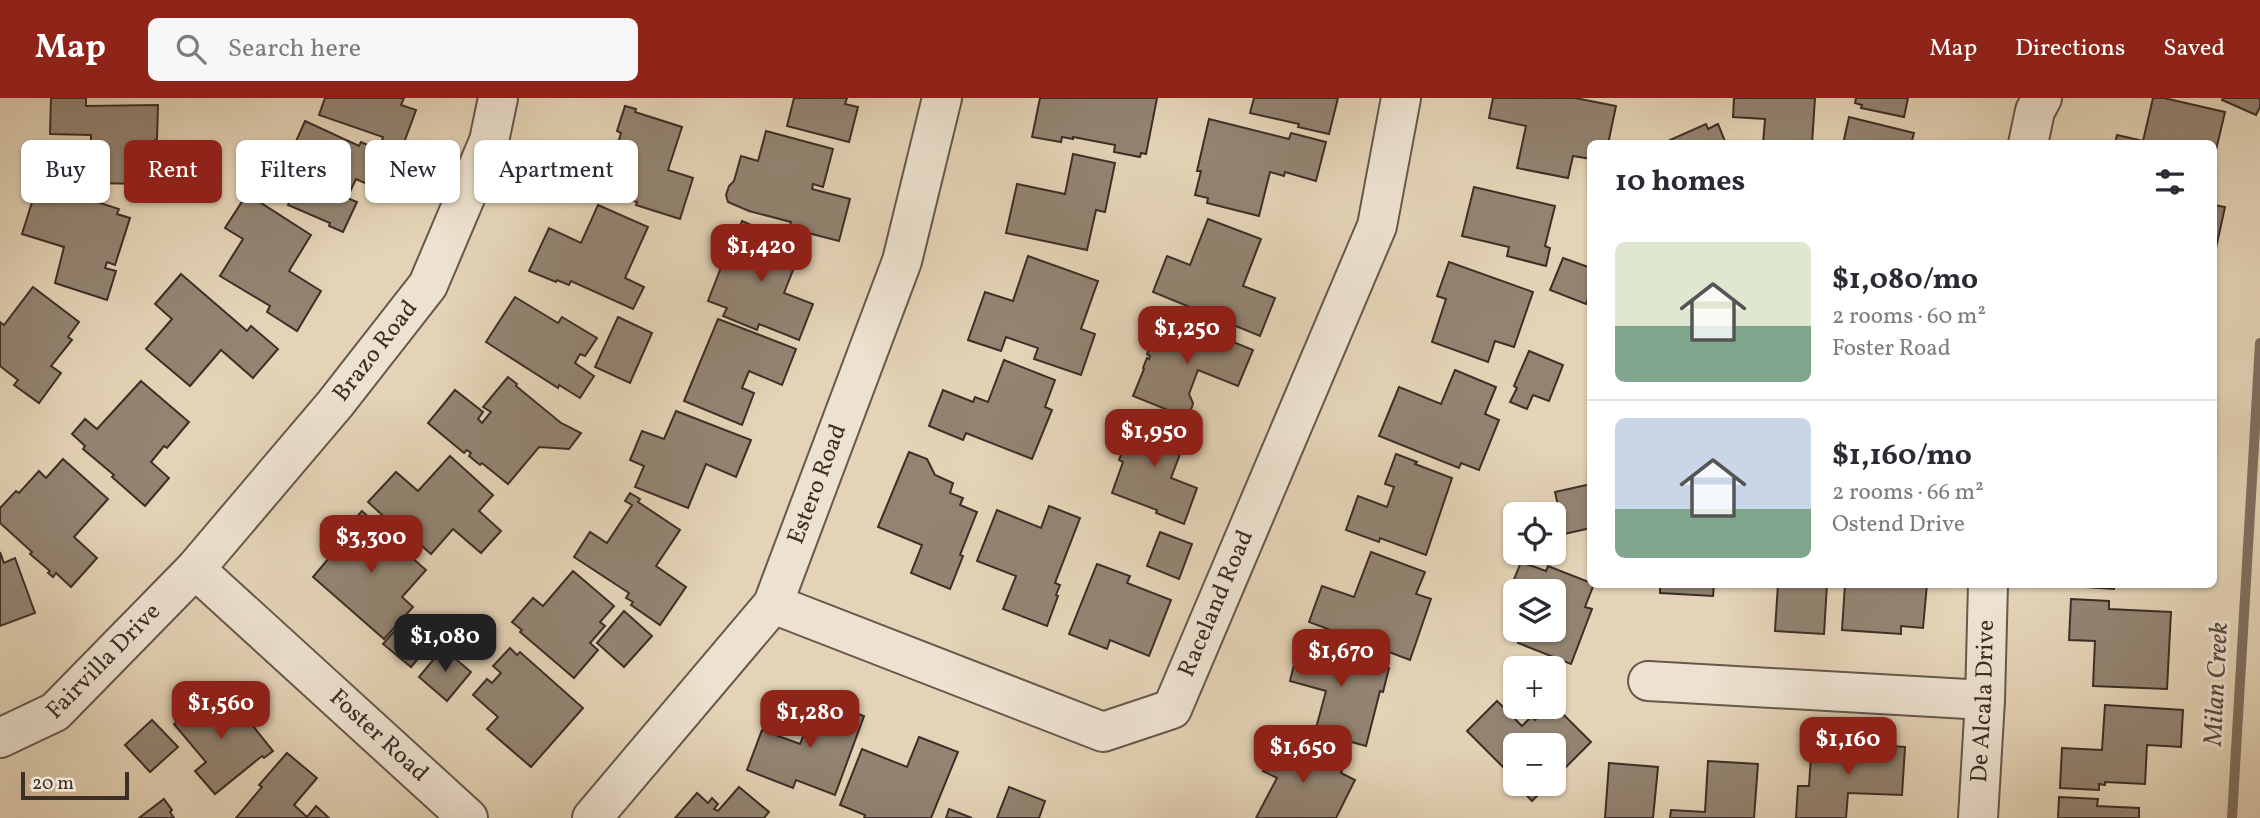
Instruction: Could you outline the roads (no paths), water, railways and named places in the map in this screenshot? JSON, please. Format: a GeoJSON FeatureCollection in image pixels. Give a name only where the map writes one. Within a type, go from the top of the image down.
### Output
{"type":"FeatureCollection","features":[{"type":"Feature","properties":{"kind":"street","name":"Brazo Road"},"geometry":{"type":"LineString","coordinates":[[195,569],[335,404],[428,285],[489,141],[498,98]]}},
{"type":"Feature","properties":{"kind":"street","name":"Estero Road"},"geometry":{"type":"LineString","coordinates":[[592,818],[773,604],[902,261],[942,98]]}},
{"type":"Feature","properties":{"kind":"street","name":"Raceland Road"},"geometry":{"type":"LineString","coordinates":[[773,604],[1103,732],[1172,709],[1377,226],[1401,98]]}},
{"type":"Feature","properties":{"kind":"street"},"geometry":{"type":"LineString","coordinates":[[2029,140],[2035,111],[2042,98]]}},
{"type":"Feature","properties":{"kind":"street","name":"Fairvilla Drive"},"geometry":{"type":"LineString","coordinates":[[0,738],[55,712],[195,569]]}},
{"type":"Feature","properties":{"kind":"street","name":"Foster Road"},"geometry":{"type":"LineString","coordinates":[[195,569],[468,818]]}},
{"type":"Feature","properties":{"kind":"street","name":"De Alcala Drive"},"geometry":{"type":"LineString","coordinates":[[1978,818],[1988,588]]}},
{"type":"Feature","properties":{"kind":"street"},"geometry":{"type":"LineString","coordinates":[[1648,681],[1985,701]]}},
{"type":"Feature","properties":{"kind":"waterway","name":"Milan Creek"},"geometry":{"type":"LineString","coordinates":[[2232,818],[2260,343]]}}]}
